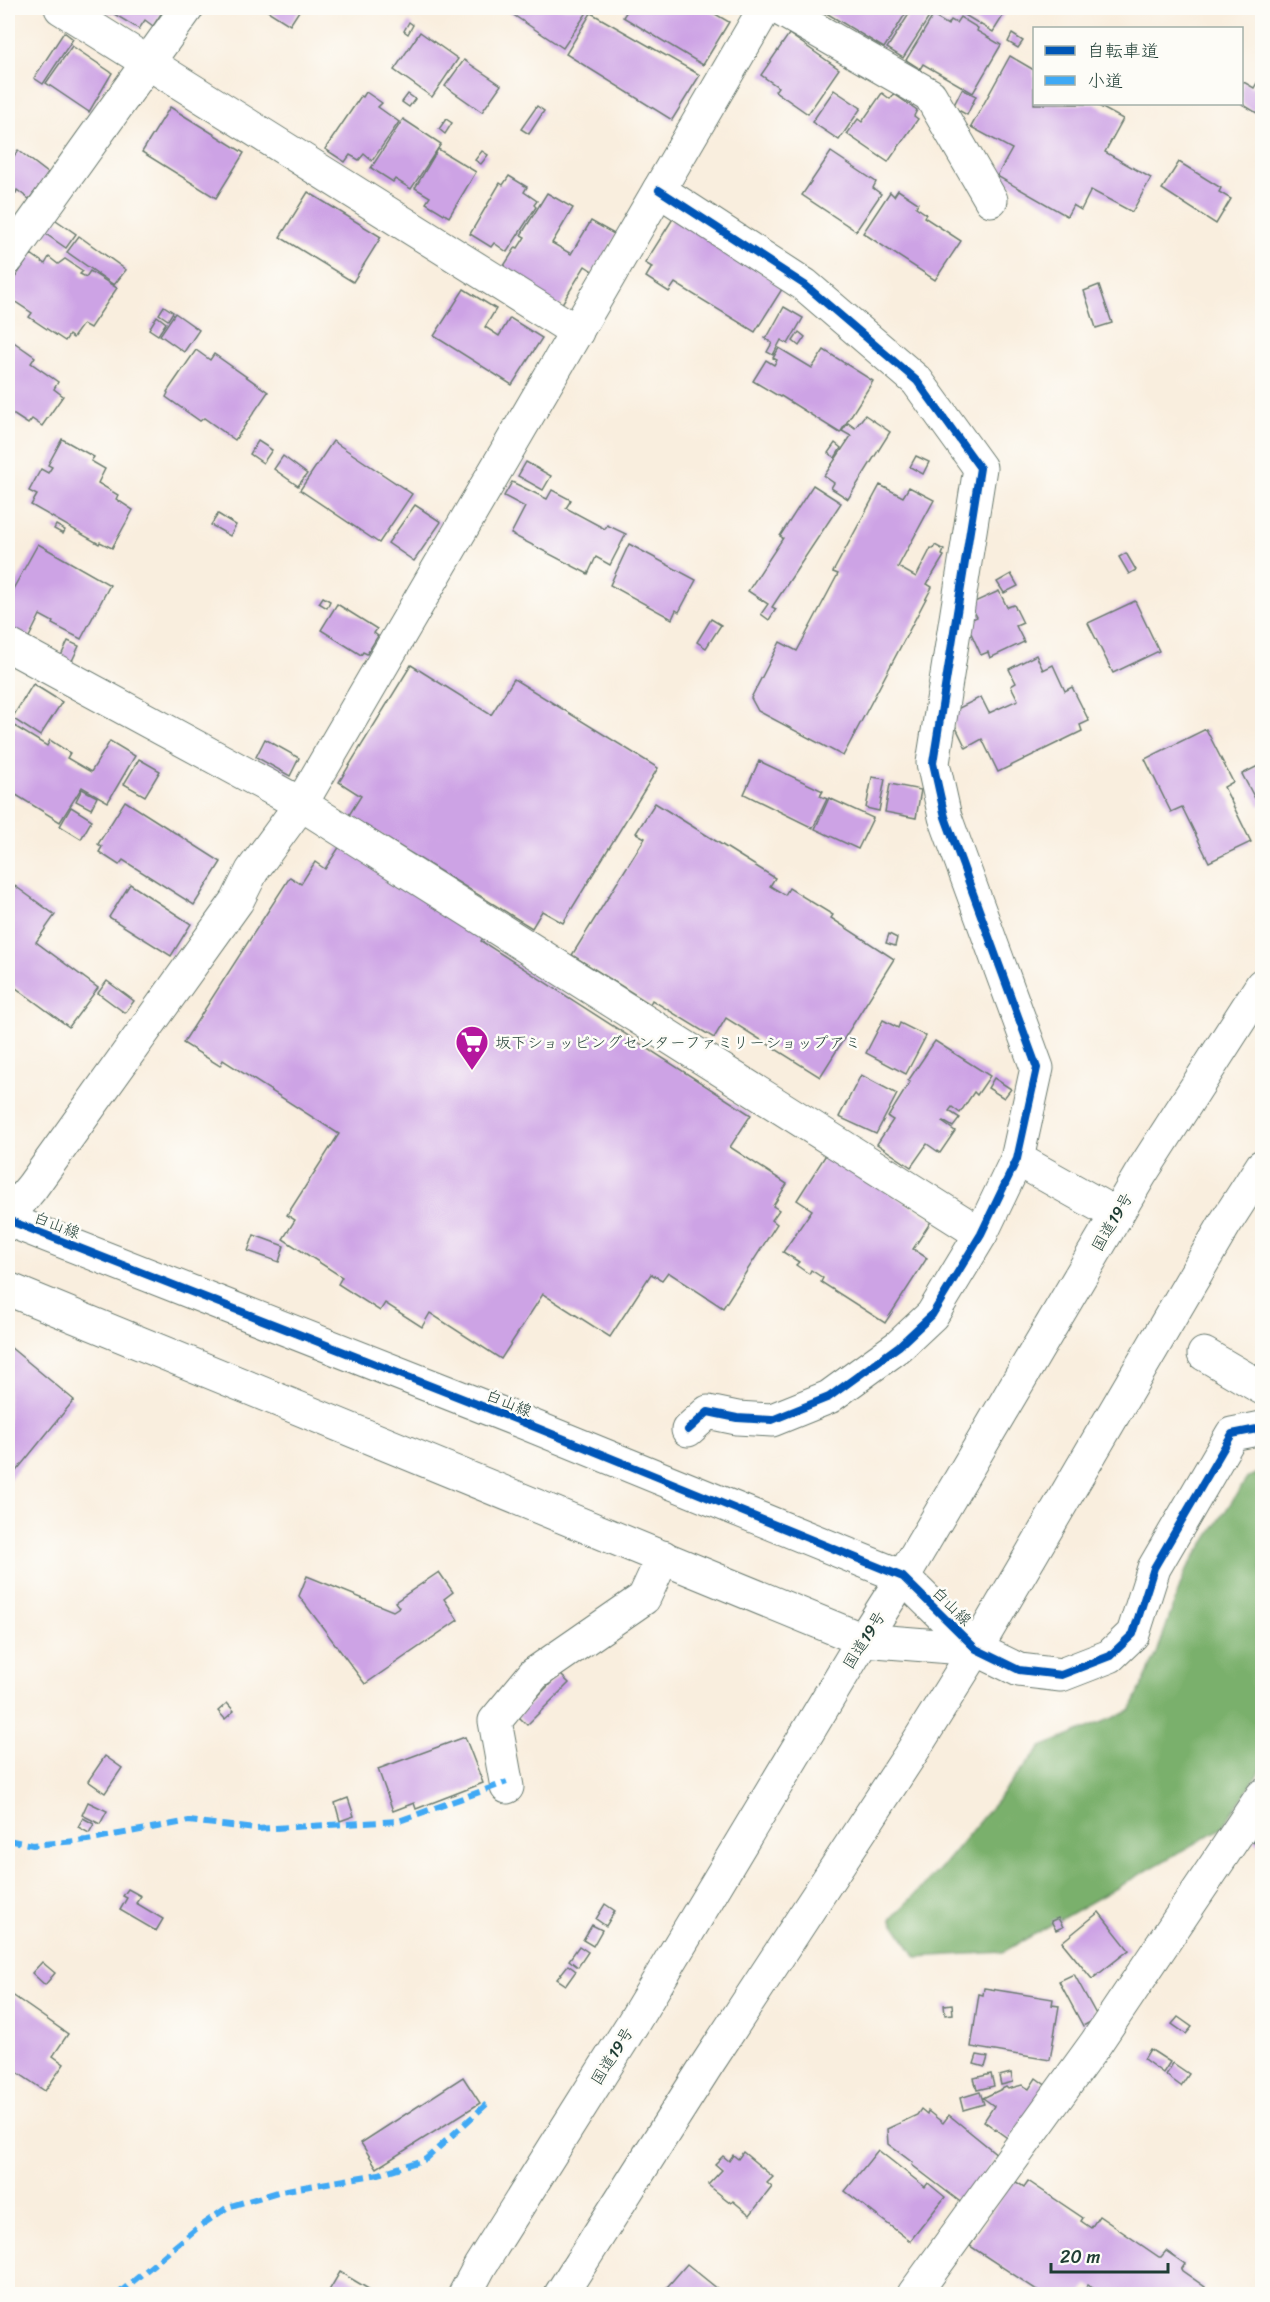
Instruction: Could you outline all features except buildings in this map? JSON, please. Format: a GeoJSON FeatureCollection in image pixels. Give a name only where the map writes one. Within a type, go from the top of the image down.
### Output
{"type":"FeatureCollection","features":[{"type":"Feature","properties":{"kind":"main road"},"geometry":{"type":"LineString","coordinates":[[61,8],[577,332]]}},
{"type":"Feature","properties":{"kind":"main road"},"geometry":{"type":"LineString","coordinates":[[8,258],[188,8]]}},
{"type":"Feature","properties":{"kind":"main road"},"geometry":{"type":"LineString","coordinates":[[8,1218],[237,901],[252,871],[301,804],[765,8]]}},
{"type":"Feature","properties":{"kind":"main road"},"geometry":{"type":"LineString","coordinates":[[778,8],[930,95],[990,200]]}},
{"type":"Feature","properties":{"kind":"main road"},"geometry":{"type":"LineString","coordinates":[[659,190],[805,285],[917,381],[980,468],[933,763],[945,818],[1037,1068],[1017,1159],[981,1234],[932,1315],[899,1346],[829,1397],[772,1420],[737,1418],[708,1412],[688,1430]]}},
{"type":"Feature","properties":{"kind":"main road"},"geometry":{"type":"LineString","coordinates":[[8,645],[301,804],[981,1234]]}},
{"type":"Feature","properties":{"kind":"main road","name":"国道19号"},"geometry":{"type":"LineString","coordinates":[[465,2295],[480,2266],[633,2023],[903,1577],[1140,1175],[1263,985]]}},
{"type":"Feature","properties":{"kind":"main road"},"geometry":{"type":"LineString","coordinates":[[1017,1159],[1117,1215]]}},
{"type":"Feature","properties":{"kind":"main road"},"geometry":{"type":"LineString","coordinates":[[561,2295],[708,2063],[912,1752],[976,1650],[1226,1222],[1263,1166]]}},
{"type":"Feature","properties":{"kind":"main road","name":"白山線"},"geometry":{"type":"LineString","coordinates":[[8,1218],[502,1414],[903,1577],[976,1650]]}},
{"type":"Feature","properties":{"kind":"main road","name":"白山線"},"geometry":{"type":"LineString","coordinates":[[8,1289],[863,1640],[976,1650]]}},
{"type":"Feature","properties":{"kind":"main road"},"geometry":{"type":"LineString","coordinates":[[1204,1354],[1263,1388]]}},
{"type":"Feature","properties":{"kind":"main road"},"geometry":{"type":"LineString","coordinates":[[976,1650],[1019,1670],[1061,1675],[1110,1656],[1133,1634],[1154,1568],[1232,1434],[1263,1428]]}},
{"type":"Feature","properties":{"kind":"main road"},"geometry":{"type":"LineString","coordinates":[[507,1786],[495,1721],[534,1674],[644,1598],[663,1557]]}},
{"type":"Feature","properties":{"kind":"main road"},"geometry":{"type":"LineString","coordinates":[[914,2295],[1096,2043],[1263,1796]]}},
{"type":"Feature","properties":{"kind":"green space"},"geometry":{"type":"Polygon","coordinates":[[[1262,1472],[1262,1768],[1222,1828],[1003,1952],[916,1957],[891,1919],[939,1870],[1041,1747],[1130,1711],[1157,1653],[1185,1572],[1248,1477],[1262,1472]]]}},
{"type":"Feature","properties":{"kind":"marked path"},"geometry":{"type":"LineString","coordinates":[[8,1840],[33,1845],[87,1840],[189,1821],[256,1829],[399,1821],[507,1782]]}},
{"type":"Feature","properties":{"kind":"marked path"},"geometry":{"type":"LineString","coordinates":[[118,2294],[196,2229],[228,2207],[281,2191],[379,2174],[426,2159],[490,2101]]}},
{"type":"Feature","properties":{"kind":"cycle path"},"geometry":{"type":"LineString","coordinates":[[659,190],[805,285],[917,381],[980,468],[933,763],[945,817],[1037,1068],[1017,1159],[981,1234],[932,1315],[899,1346],[829,1397],[772,1420],[737,1418],[708,1412],[688,1430]]}},
{"type":"Feature","properties":{"kind":"cycle path"},"geometry":{"type":"LineString","coordinates":[[8,1220],[525,1423],[903,1577],[976,1649],[1019,1670],[1061,1675],[1110,1656],[1133,1634],[1154,1568],[1232,1434],[1262,1428]]}},
{"type":"Feature","properties":{"kind":"place","name":"坂下ショッピングセンターファミリーショップアミ"},"geometry":{"type":"Point","coordinates":[472,1071]}}]}
